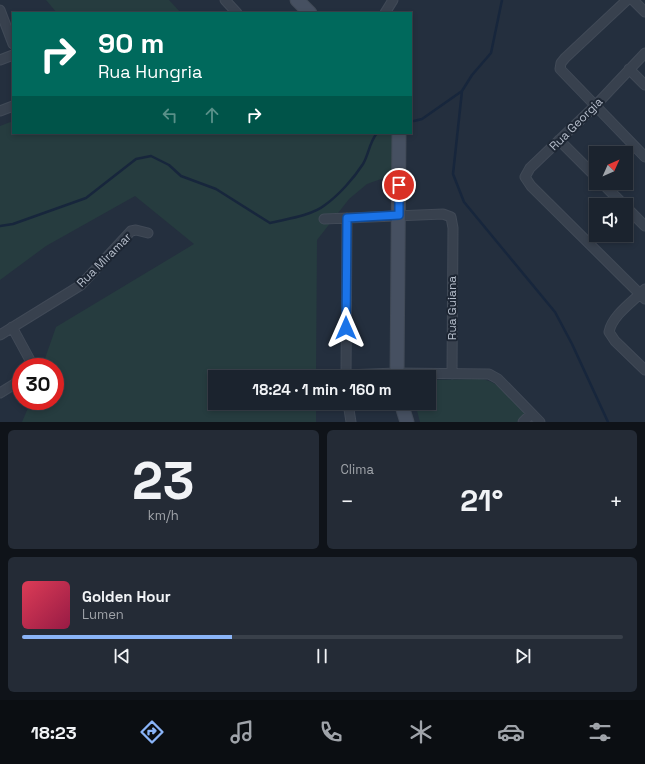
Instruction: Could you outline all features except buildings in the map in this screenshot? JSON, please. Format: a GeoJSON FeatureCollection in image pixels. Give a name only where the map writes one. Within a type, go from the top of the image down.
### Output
{"type":"FeatureCollection","features":[{"type":"Feature","properties":{"kind":"street"},"geometry":{"type":"LineString","coordinates":[[225,0],[237,12]]}},
{"type":"Feature","properties":{"kind":"street"},"geometry":{"type":"LineString","coordinates":[[297,0],[309,12]]}},
{"type":"Feature","properties":{"kind":"street"},"geometry":{"type":"LineString","coordinates":[[386,12],[393,0]]}},
{"type":"Feature","properties":{"kind":"street"},"geometry":{"type":"LineString","coordinates":[[627,0],[561,63],[560,69],[645,157]]}},
{"type":"Feature","properties":{"kind":"street"},"geometry":{"type":"LineString","coordinates":[[633,0],[645,12]]}},
{"type":"Feature","properties":{"kind":"street"},"geometry":{"type":"LineString","coordinates":[[0,10],[12,41]]}},
{"type":"Feature","properties":{"kind":"street","name":"Rua Georgia"},"geometry":{"type":"LineString","coordinates":[[643,294],[540,195],[524,177],[526,173],[595,106],[645,54]]}},
{"type":"Feature","properties":{"kind":"street"},"geometry":{"type":"LineString","coordinates":[[0,60],[12,55]]}},
{"type":"Feature","properties":{"kind":"street"},"geometry":{"type":"LineString","coordinates":[[629,69],[645,85]]}},
{"type":"Feature","properties":{"kind":"street"},"geometry":{"type":"LineString","coordinates":[[0,111],[12,106]]}},
{"type":"Feature","properties":{"kind":"street"},"geometry":{"type":"LineString","coordinates":[[396,370],[399,134]]}},
{"type":"Feature","properties":{"kind":"street"},"geometry":{"type":"LineString","coordinates":[[559,140],[589,170]]}},
{"type":"Feature","properties":{"kind":"street"},"geometry":{"type":"LineString","coordinates":[[609,190],[617,198]]}},
{"type":"Feature","properties":{"kind":"street"},"geometry":{"type":"LineString","coordinates":[[633,214],[645,226]]}},
{"type":"Feature","properties":{"kind":"street"},"geometry":{"type":"LineString","coordinates":[[324,219],[399,215]]}},
{"type":"Feature","properties":{"kind":"street","name":"Rua Guiana"},"geometry":{"type":"LineString","coordinates":[[399,215],[448,215],[451,217],[453,228],[452,374]]}},
{"type":"Feature","properties":{"kind":"street"},"geometry":{"type":"LineString","coordinates":[[346,370],[347,218]]}},
{"type":"Feature","properties":{"kind":"street","name":"Rua Miramar"},"geometry":{"type":"LineString","coordinates":[[0,334],[81,284],[131,231],[136,230],[148,233]]}},
{"type":"Feature","properties":{"kind":"street"},"geometry":{"type":"LineString","coordinates":[[643,294],[610,326],[609,332],[645,370]]}},
{"type":"Feature","properties":{"kind":"street"},"geometry":{"type":"LineString","coordinates":[[12,327],[30,358]]}},
{"type":"Feature","properties":{"kind":"street"},"geometry":{"type":"LineString","coordinates":[[436,374],[489,374],[498,379],[540,422]]}},
{"type":"Feature","properties":{"kind":"street"},"geometry":{"type":"LineString","coordinates":[[0,393],[12,386]]}},
{"type":"Feature","properties":{"kind":"street"},"geometry":{"type":"LineString","coordinates":[[349,410],[351,422]]}},
{"type":"Feature","properties":{"kind":"street"},"geometry":{"type":"LineString","coordinates":[[404,410],[407,422]]}},
{"type":"Feature","properties":{"kind":"street"},"geometry":{"type":"LineString","coordinates":[[523,422],[531,414]]}},
{"type":"Feature","properties":{"kind":"green space"},"geometry":{"type":"Polygon","coordinates":[[[46,0],[169,0],[180,12],[56,12],[46,0]]]}},
{"type":"Feature","properties":{"kind":"green space"},"geometry":{"type":"Polygon","coordinates":[[[12,121],[12,134],[395,134],[395,174],[367,184],[349,199],[317,240],[316,370],[208,370],[208,410],[316,410],[316,422],[22,422],[27,410],[64,410],[64,358],[45,358],[56,327],[194,244],[135,196],[46,246],[0,280],[0,126],[12,121]]]}},
{"type":"Feature","properties":{"kind":"green space"},"geometry":{"type":"Polygon","coordinates":[[[436,380],[487,380],[505,392],[525,414],[517,422],[420,422],[417,410],[436,410],[436,380]]]}},
{"type":"Feature","properties":{"kind":"waterway"},"geometry":{"type":"LineString","coordinates":[[414,121],[422,119],[462,91],[472,75],[491,53],[502,0]]}},
{"type":"Feature","properties":{"kind":"waterway"},"geometry":{"type":"LineString","coordinates":[[462,91],[453,174],[464,202],[555,312],[572,344],[608,422]]}},
{"type":"Feature","properties":{"kind":"waterway"},"geometry":{"type":"LineString","coordinates":[[0,226],[13,224],[86,198],[136,159],[151,156],[169,165],[181,176],[216,189],[270,223],[298,217],[319,209],[346,186],[363,164],[376,134]]}},
{"type":"Feature","properties":{"kind":"route"},"geometry":{"type":"LineString","coordinates":[[346,328],[347,218],[399,215],[399,185]]}}]}
